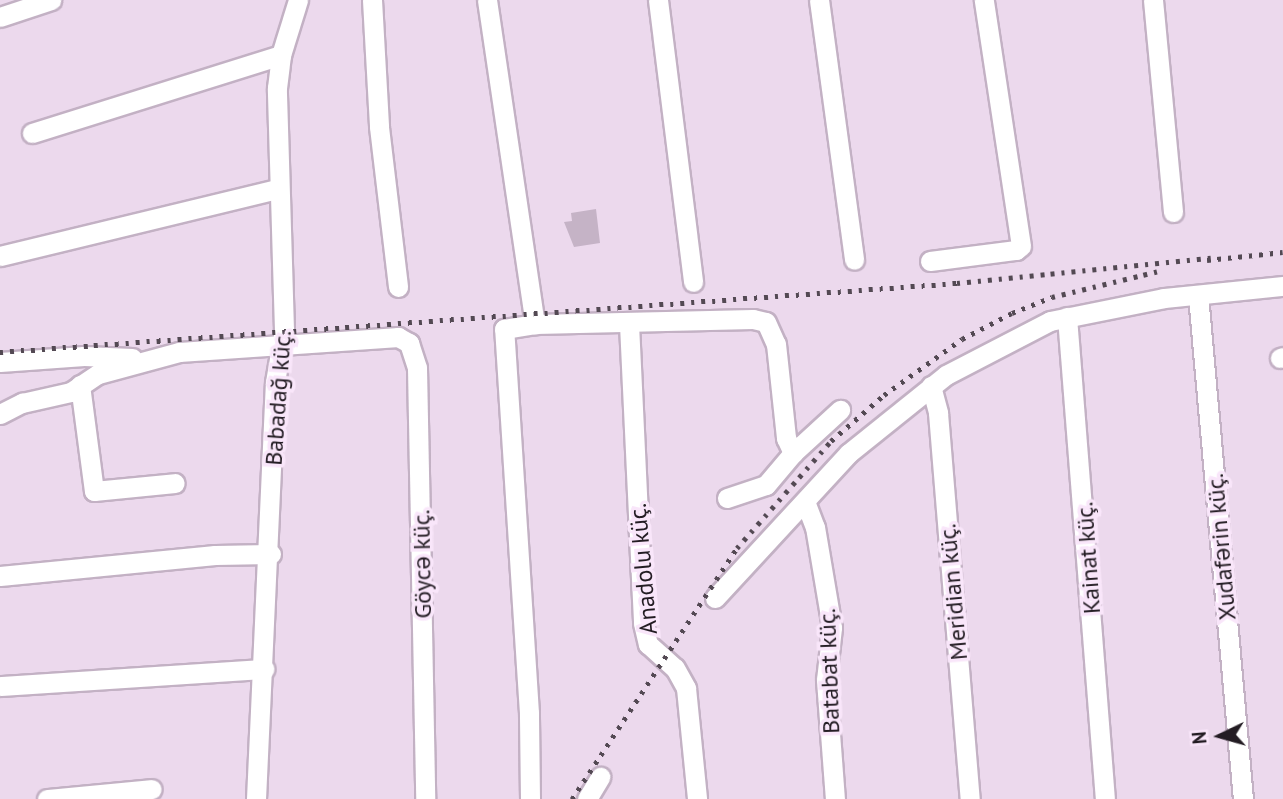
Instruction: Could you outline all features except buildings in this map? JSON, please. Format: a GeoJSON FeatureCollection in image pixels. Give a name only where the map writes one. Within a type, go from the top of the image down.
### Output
{"type":"FeatureCollection","features":[{"type":"Feature","properties":{"kind":"street"},"geometry":{"type":"LineString","coordinates":[[0,18],[51,0]]}},
{"type":"Feature","properties":{"kind":"street","name":"Babadağ küç."},"geometry":{"type":"LineString","coordinates":[[257,799],[271,554],[275,382],[284,317],[276,188],[281,55],[298,0]]}},
{"type":"Feature","properties":{"kind":"street"},"geometry":{"type":"LineString","coordinates":[[372,0],[379,127],[398,287]]}},
{"type":"Feature","properties":{"kind":"street"},"geometry":{"type":"LineString","coordinates":[[487,0],[535,324]]}},
{"type":"Feature","properties":{"kind":"street"},"geometry":{"type":"LineString","coordinates":[[658,0],[693,282]]}},
{"type":"Feature","properties":{"kind":"street"},"geometry":{"type":"LineString","coordinates":[[819,0],[854,260]]}},
{"type":"Feature","properties":{"kind":"street"},"geometry":{"type":"LineString","coordinates":[[930,261],[1016,250],[1021,246],[985,0]]}},
{"type":"Feature","properties":{"kind":"street"},"geometry":{"type":"LineString","coordinates":[[1153,0],[1173,212]]}},
{"type":"Feature","properties":{"kind":"street"},"geometry":{"type":"LineString","coordinates":[[32,132],[281,55]]}},
{"type":"Feature","properties":{"kind":"street"},"geometry":{"type":"LineString","coordinates":[[0,256],[276,188]]}},
{"type":"Feature","properties":{"kind":"street"},"geometry":{"type":"LineString","coordinates":[[715,598],[806,504],[849,453],[931,386],[1028,330],[1067,317],[1198,295],[1283,286]]}},
{"type":"Feature","properties":{"kind":"street","name":"Xudafərin küç."},"geometry":{"type":"LineString","coordinates":[[1198,295],[1243,799]]}},
{"type":"Feature","properties":{"kind":"street","name":"Kainat küç."},"geometry":{"type":"LineString","coordinates":[[1067,317],[1105,799]]}},
{"type":"Feature","properties":{"kind":"street"},"geometry":{"type":"LineString","coordinates":[[530,799],[527,674],[502,333],[535,324],[629,324],[753,318],[766,322],[776,344],[786,439],[793,453]]}},
{"type":"Feature","properties":{"kind":"street","name":"Anadolu küç."},"geometry":{"type":"LineString","coordinates":[[629,324],[643,623],[648,644],[675,668],[686,688],[697,799]]}},
{"type":"Feature","properties":{"kind":"street","name":"Göycə küç."},"geometry":{"type":"LineString","coordinates":[[281,342],[398,337],[409,343],[417,368],[425,799]]}},
{"type":"Feature","properties":{"kind":"street"},"geometry":{"type":"LineString","coordinates":[[0,414],[80,385],[98,374],[151,359],[218,346],[281,342]]}},
{"type":"Feature","properties":{"kind":"street"},"geometry":{"type":"LineString","coordinates":[[0,362],[84,356],[151,359]]}},
{"type":"Feature","properties":{"kind":"street"},"geometry":{"type":"LineString","coordinates":[[80,385],[94,491],[175,483]]}},
{"type":"Feature","properties":{"kind":"street","name":"Meridian küç."},"geometry":{"type":"LineString","coordinates":[[931,386],[938,413],[970,799]]}},
{"type":"Feature","properties":{"kind":"street"},"geometry":{"type":"LineString","coordinates":[[727,498],[766,485],[793,453],[840,410]]}},
{"type":"Feature","properties":{"kind":"street","name":"Batabat küç."},"geometry":{"type":"LineString","coordinates":[[806,504],[815,527],[832,628],[826,680],[835,799]]}},
{"type":"Feature","properties":{"kind":"street"},"geometry":{"type":"LineString","coordinates":[[0,576],[215,555],[271,554]]}},
{"type":"Feature","properties":{"kind":"street"},"geometry":{"type":"LineString","coordinates":[[0,686],[264,669]]}},
{"type":"Feature","properties":{"kind":"street"},"geometry":{"type":"LineString","coordinates":[[587,799],[600,777]]}},
{"type":"Feature","properties":{"kind":"street"},"geometry":{"type":"LineString","coordinates":[[47,799],[152,789]]}},
{"type":"Feature","properties":{"kind":"railway"},"geometry":{"type":"LineString","coordinates":[[1207,260],[1283,252]]}},
{"type":"Feature","properties":{"kind":"railway"},"geometry":{"type":"LineString","coordinates":[[0,352],[957,283],[1216,257]]}},
{"type":"Feature","properties":{"kind":"railway"},"geometry":{"type":"LineString","coordinates":[[572,799],[737,548],[831,441],[884,395],[962,339],[1012,313],[1052,297],[1159,271]]}}]}
